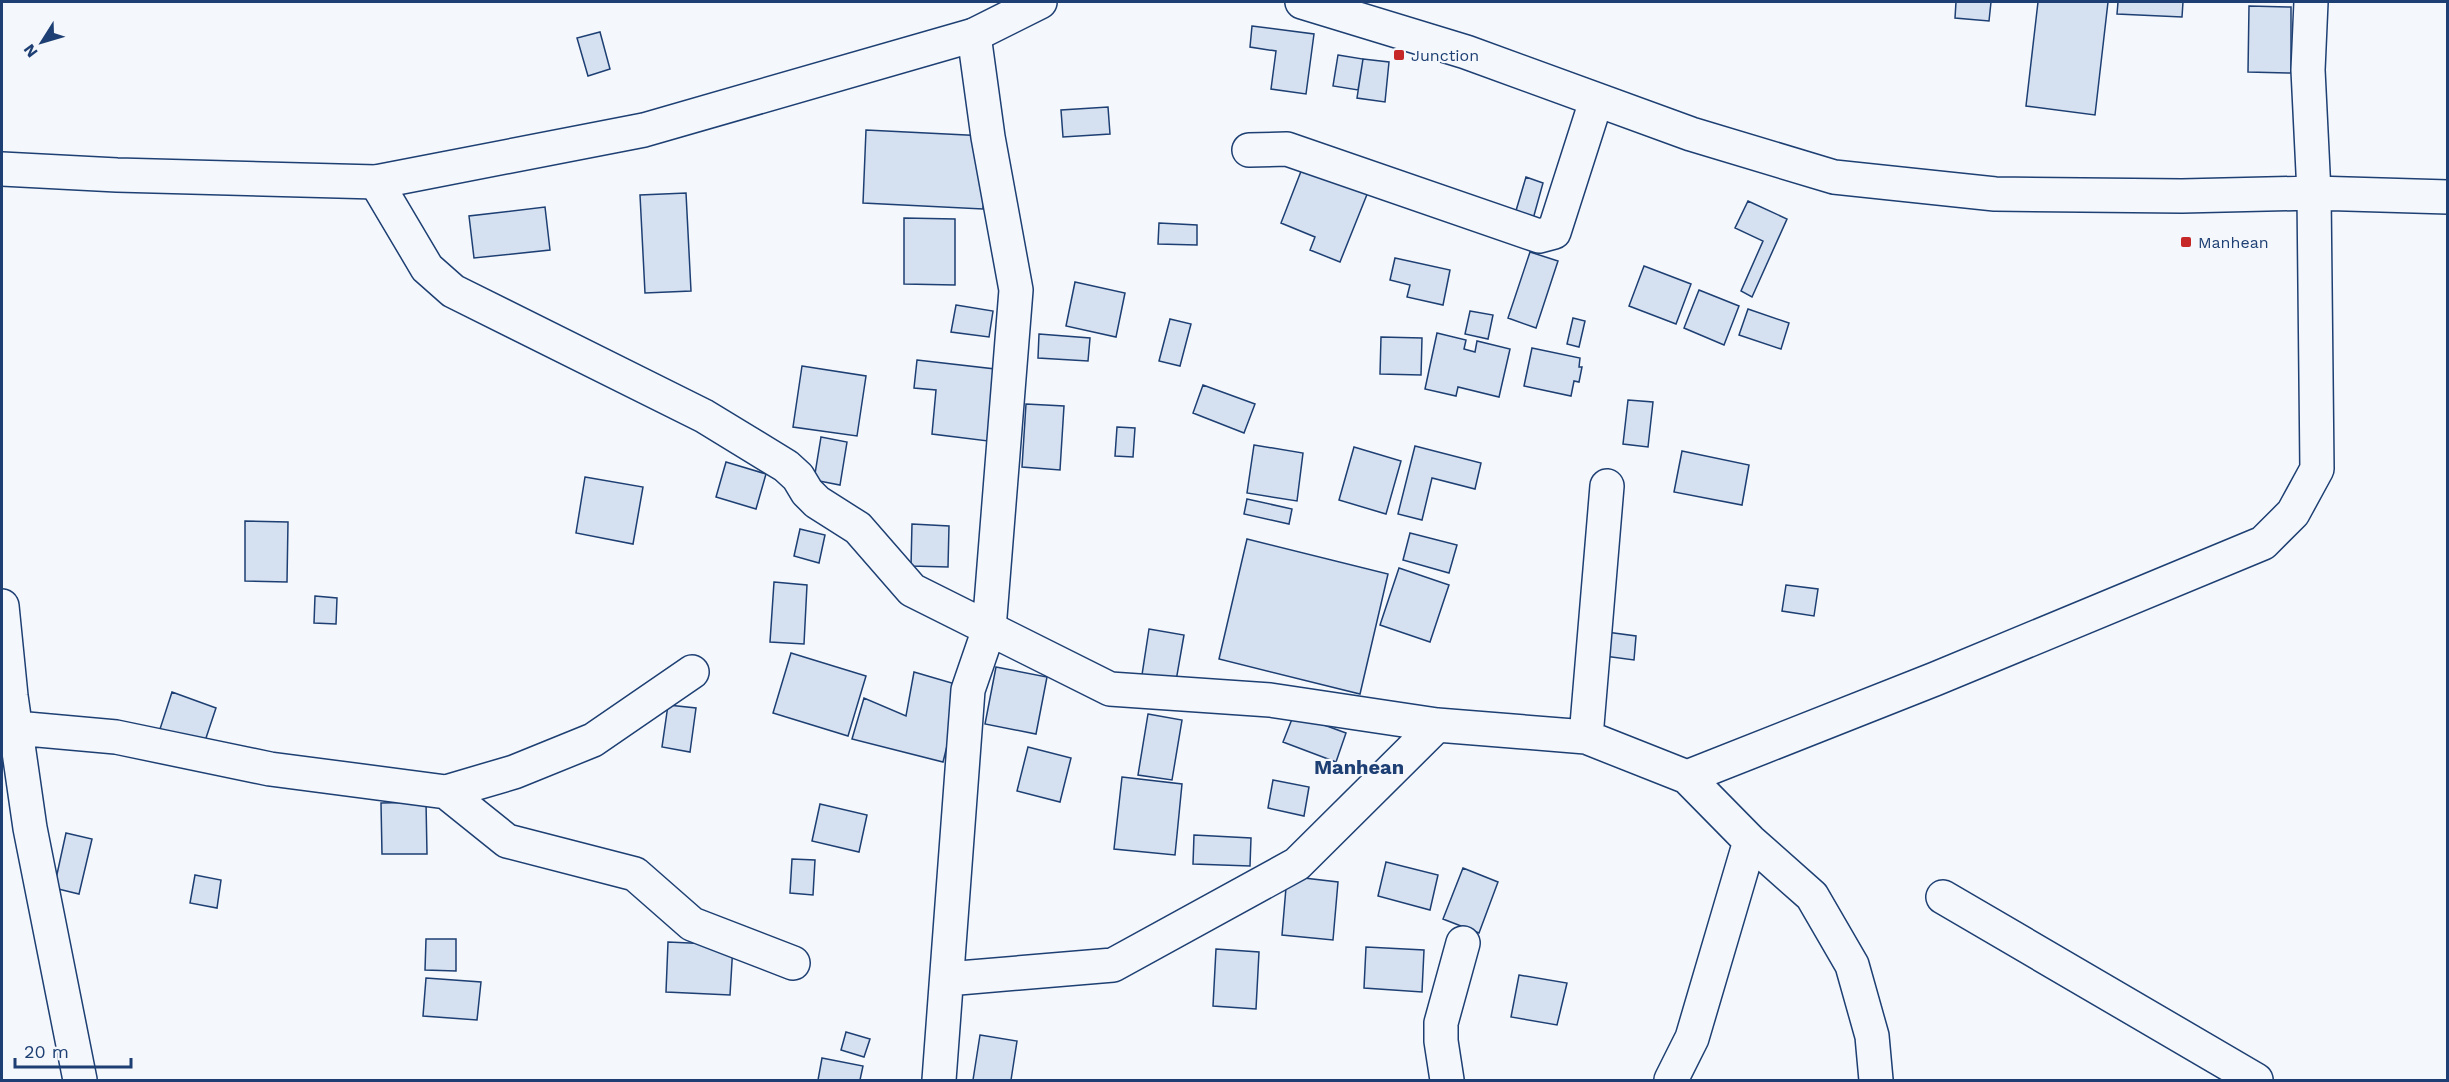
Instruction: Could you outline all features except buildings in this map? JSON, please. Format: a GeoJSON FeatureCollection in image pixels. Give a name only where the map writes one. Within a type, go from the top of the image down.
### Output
{"type":"FeatureCollection","features":[{"type":"Feature","properties":{"kind":"street"},"geometry":{"type":"LineString","coordinates":[[2,169],[117,175],[376,182],[644,130],[974,35],[1040,2]]}},
{"type":"Feature","properties":{"kind":"street"},"geometry":{"type":"LineString","coordinates":[[1302,2],[1466,52],[1691,134],[1834,177],[1995,195],[2182,196],[2313,193],[2448,197]]}},
{"type":"Feature","properties":{"kind":"street"},"geometry":{"type":"LineString","coordinates":[[1687,777],[1935,679],[2263,543],[2293,513],[2317,469],[2313,193],[2308,70],[2311,2]]}},
{"type":"Feature","properties":{"kind":"street"},"geometry":{"type":"LineString","coordinates":[[939,1080],[968,690],[989,629],[1016,290],[988,137],[974,35]]}},
{"type":"Feature","properties":{"kind":"street"},"geometry":{"type":"LineString","coordinates":[[1249,150],[1287,149],[1539,236],[1554,232],[1596,101]]}},
{"type":"Feature","properties":{"kind":"street"},"geometry":{"type":"LineString","coordinates":[[376,182],[427,268],[453,291],[704,416],[786,466],[798,477],[807,492],[817,502],[858,528],[912,590],[1110,689],[1270,700],[1437,725],[1586,736],[1687,777],[1750,841],[1812,896],[1851,965],[1872,1036],[1876,1080]]}},
{"type":"Feature","properties":{"kind":"street"},"geometry":{"type":"LineString","coordinates":[[1586,736],[1607,486]]}},
{"type":"Feature","properties":{"kind":"street"},"geometry":{"type":"LineString","coordinates":[[2,606],[6,696],[16,728],[30,828],[80,1080]]}},
{"type":"Feature","properties":{"kind":"street"},"geometry":{"type":"LineString","coordinates":[[16,728],[116,737],[270,769],[446,792],[514,772],[593,740],[692,672]]}},
{"type":"Feature","properties":{"kind":"street"},"geometry":{"type":"LineString","coordinates":[[946,979],[1113,965],[1297,864],[1437,725]]}},
{"type":"Feature","properties":{"kind":"street"},"geometry":{"type":"LineString","coordinates":[[446,792],[507,841],[635,874],[692,924],[793,963]]}},
{"type":"Feature","properties":{"kind":"street"},"geometry":{"type":"LineString","coordinates":[[1671,1080],[1692,1038],[1750,841]]}},
{"type":"Feature","properties":{"kind":"street"},"geometry":{"type":"LineString","coordinates":[[1943,897],[2256,1080]]}},
{"type":"Feature","properties":{"kind":"street"},"geometry":{"type":"LineString","coordinates":[[1447,1080],[1441,1041],[1441,1023],[1462,943]]}},
{"type":"Feature","properties":{"kind":"place","name":"Junction"},"geometry":{"type":"Point","coordinates":[1399,55]}},
{"type":"Feature","properties":{"kind":"place","name":"Manhean"},"geometry":{"type":"Point","coordinates":[2186,242]}},
{"type":"Feature","properties":{"kind":"district","name":"Manhean"},"geometry":{"type":"Point","coordinates":[1359,767]}}]}
